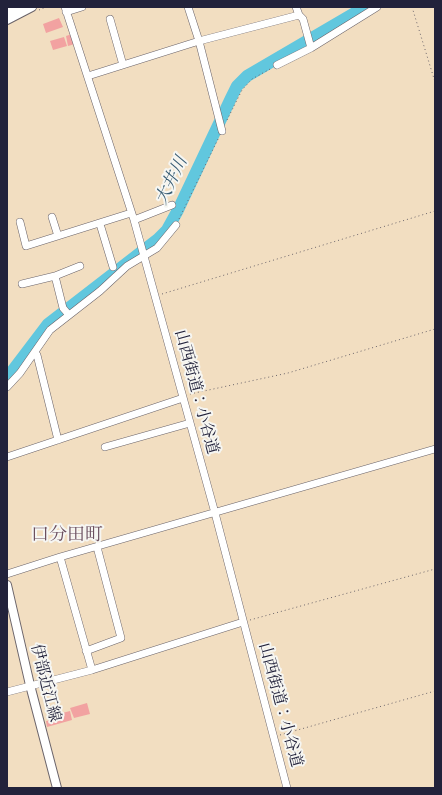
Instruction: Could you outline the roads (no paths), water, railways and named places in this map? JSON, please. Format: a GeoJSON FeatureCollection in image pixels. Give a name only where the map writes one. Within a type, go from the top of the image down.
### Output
{"type":"FeatureCollection","features":[{"type":"Feature","properties":{"kind":"main road"},"geometry":{"type":"LineString","coordinates":[[7,12],[18,7]]}},
{"type":"Feature","properties":{"kind":"main road"},"geometry":{"type":"LineString","coordinates":[[7,20],[32,7]]}},
{"type":"Feature","properties":{"kind":"main road","name":"伊部近江線"},"geometry":{"type":"LineString","coordinates":[[7,585],[30,685],[57,788]]}},
{"type":"Feature","properties":{"kind":"street"},"geometry":{"type":"LineString","coordinates":[[65,9],[82,7]]}},
{"type":"Feature","properties":{"kind":"street"},"geometry":{"type":"LineString","coordinates":[[188,7],[199,40],[222,131]]}},
{"type":"Feature","properties":{"kind":"street"},"geometry":{"type":"LineString","coordinates":[[296,7],[298,15],[302,19],[311,48]]}},
{"type":"Feature","properties":{"kind":"street"},"geometry":{"type":"LineString","coordinates":[[277,65],[311,48],[377,7]]}},
{"type":"Feature","properties":{"kind":"street","name":"山西街道：小谷道"},"geometry":{"type":"LineString","coordinates":[[65,9],[133,217],[143,256],[156,296],[287,788]]}},
{"type":"Feature","properties":{"kind":"street"},"geometry":{"type":"LineString","coordinates":[[88,76],[199,40],[298,15]]}},
{"type":"Feature","properties":{"kind":"street"},"geometry":{"type":"LineString","coordinates":[[110,19],[123,65]]}},
{"type":"Feature","properties":{"kind":"street"},"geometry":{"type":"LineString","coordinates":[[20,222],[26,246],[172,205]]}},
{"type":"Feature","properties":{"kind":"street"},"geometry":{"type":"LineString","coordinates":[[52,217],[58,236]]}},
{"type":"Feature","properties":{"kind":"street"},"geometry":{"type":"LineString","coordinates":[[100,224],[113,267]]}},
{"type":"Feature","properties":{"kind":"street"},"geometry":{"type":"LineString","coordinates":[[7,387],[50,330],[100,291],[127,266],[157,248],[176,225]]}},
{"type":"Feature","properties":{"kind":"street"},"geometry":{"type":"LineString","coordinates":[[22,284],[55,276],[80,266]]}},
{"type":"Feature","properties":{"kind":"street"},"geometry":{"type":"LineString","coordinates":[[55,276],[63,308],[69,315]]}},
{"type":"Feature","properties":{"kind":"street"},"geometry":{"type":"LineString","coordinates":[[34,353],[37,355],[58,440]]}},
{"type":"Feature","properties":{"kind":"street"},"geometry":{"type":"LineString","coordinates":[[7,458],[183,397]]}},
{"type":"Feature","properties":{"kind":"street"},"geometry":{"type":"LineString","coordinates":[[105,447],[190,423]]}},
{"type":"Feature","properties":{"kind":"street"},"geometry":{"type":"LineString","coordinates":[[7,574],[60,557],[435,449]]}},
{"type":"Feature","properties":{"kind":"street"},"geometry":{"type":"LineString","coordinates":[[86,651],[122,638],[97,547]]}},
{"type":"Feature","properties":{"kind":"street"},"geometry":{"type":"LineString","coordinates":[[60,557],[92,670]]}},
{"type":"Feature","properties":{"kind":"street"},"geometry":{"type":"LineString","coordinates":[[7,692],[92,670],[243,622]]}},
{"type":"Feature","properties":{"kind":"waterway","name":"大井川"},"geometry":{"type":"LineString","coordinates":[[7,378],[48,324],[158,239],[167,230],[237,86],[247,76],[365,7]]}},
{"type":"Feature","properties":{"kind":"district","name":"口分田町"},"geometry":{"type":"Point","coordinates":[67,535]}}]}
